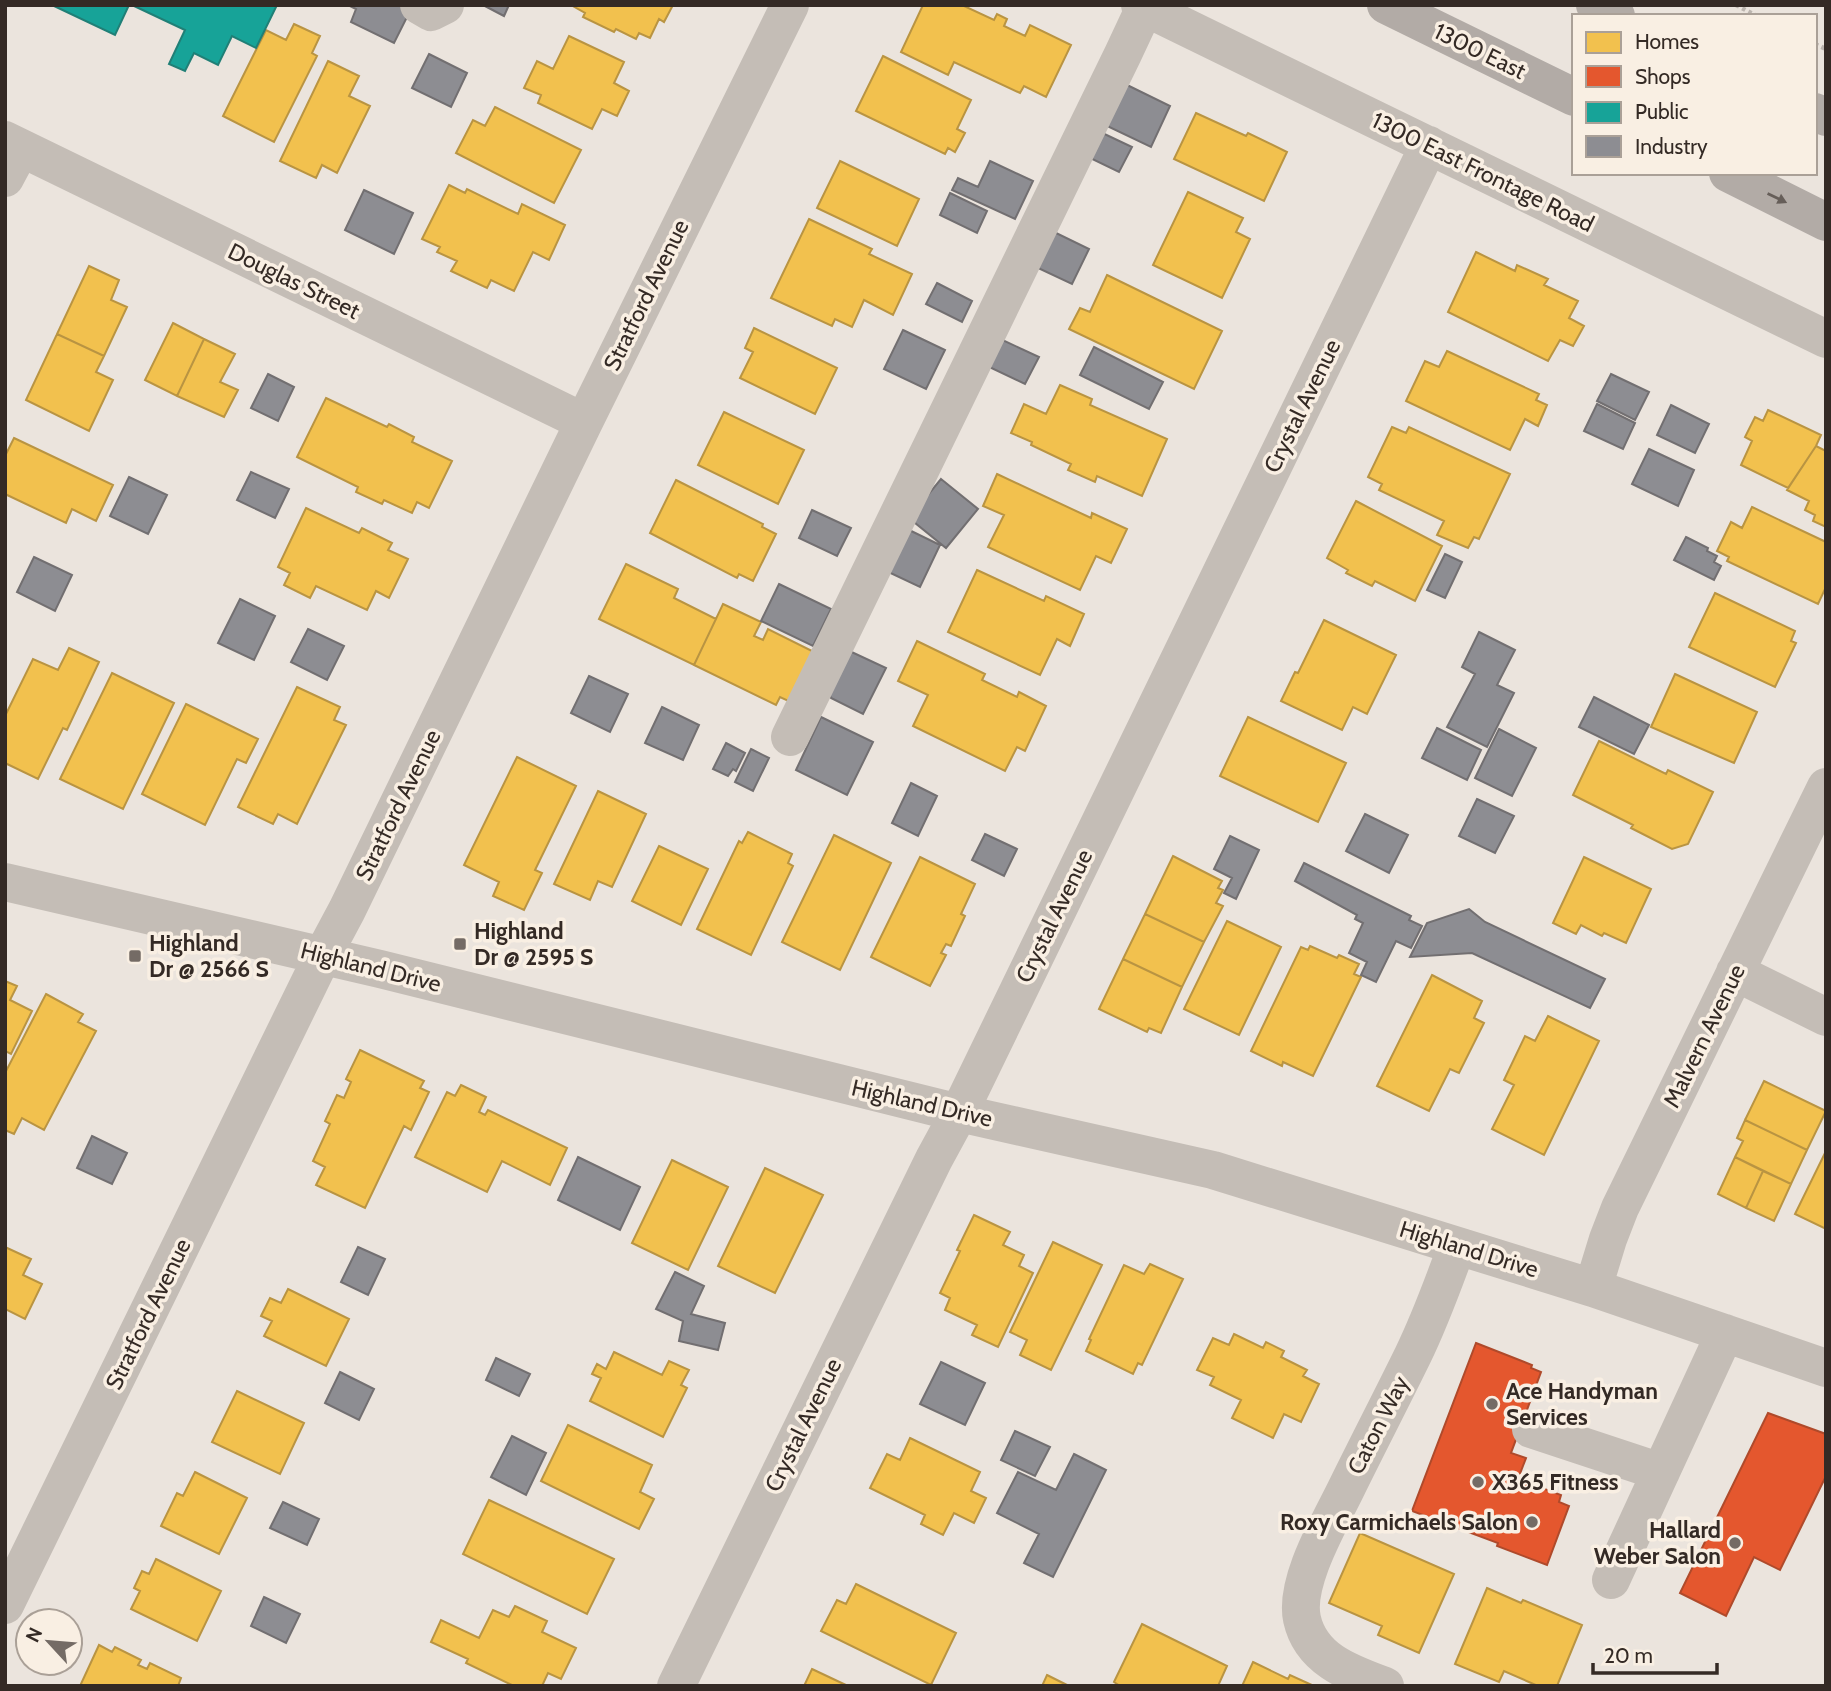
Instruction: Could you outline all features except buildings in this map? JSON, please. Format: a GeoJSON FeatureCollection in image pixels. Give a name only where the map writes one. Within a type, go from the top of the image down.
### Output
{"type":"FeatureCollection","features":[{"type":"Feature","properties":{"kind":"main road","name":"1300 East"},"geometry":{"type":"LineString","coordinates":[[1386,5],[1572,96]]}},
{"type":"Feature","properties":{"kind":"main road"},"geometry":{"type":"LineString","coordinates":[[1595,5],[1612,14]]}},
{"type":"Feature","properties":{"kind":"main road"},"geometry":{"type":"LineString","coordinates":[[1732,175],[1826,222]]}},
{"type":"Feature","properties":{"kind":"street"},"geometry":{"type":"LineString","coordinates":[[419,5],[431,12],[445,5]]}},
{"type":"Feature","properties":{"kind":"street","name":"Stratford Avenue"},"geometry":{"type":"LineString","coordinates":[[5,1605],[790,5]]}},
{"type":"Feature","properties":{"kind":"street"},"geometry":{"type":"LineString","coordinates":[[790,737],[1142,6]]}},
{"type":"Feature","properties":{"kind":"street","name":"1300 East Frontage Road"},"geometry":{"type":"LineString","coordinates":[[1142,6],[1826,339]]}},
{"type":"Feature","properties":{"kind":"street","name":"Crystal Avenue"},"geometry":{"type":"LineString","coordinates":[[676,1686],[959,1113],[1429,145]]}},
{"type":"Feature","properties":{"kind":"street","name":"Douglas Street"},"geometry":{"type":"LineString","coordinates":[[10,155],[584,422]]}},
{"type":"Feature","properties":{"kind":"street","name":"Malvern Avenue"},"geometry":{"type":"LineString","coordinates":[[1593,1288],[1620,1208],[1826,788]]}},
{"type":"Feature","properties":{"kind":"street","name":"Highland Drive"},"geometry":{"type":"LineString","coordinates":[[5,881],[323,955],[959,1113],[1213,1170],[1593,1288],[1826,1368]]}},
{"type":"Feature","properties":{"kind":"street"},"geometry":{"type":"LineString","coordinates":[[1735,972],[1826,1017]]}},
{"type":"Feature","properties":{"kind":"street","name":"Caton Way"},"geometry":{"type":"LineString","coordinates":[[1385,1686],[1341,1668],[1320,1653],[1306,1632],[1301,1603],[1320,1541],[1415,1352],[1457,1246]]}},
{"type":"Feature","properties":{"kind":"street"},"geometry":{"type":"LineString","coordinates":[[1611,1580],[1725,1333]]}},
{"type":"Feature","properties":{"kind":"street"},"geometry":{"type":"LineString","coordinates":[[1531,1429],[1661,1472]]}},
{"type":"Feature","properties":{"kind":"path"},"geometry":{"type":"LineString","coordinates":[[1735,5],[1753,14]]}},
{"type":"Feature","properties":{"kind":"place","name":"Highland Dr @ 2595 S"},"geometry":{"type":"Point","coordinates":[460,944]}},
{"type":"Feature","properties":{"kind":"place","name":"Highland Dr @ 2566 S"},"geometry":{"type":"Point","coordinates":[135,956]}},
{"type":"Feature","properties":{"kind":"place","name":"Ace Handyman Services"},"geometry":{"type":"Point","coordinates":[1492,1404]}},
{"type":"Feature","properties":{"kind":"place","name":"X365 Fitness"},"geometry":{"type":"Point","coordinates":[1478,1482]}},
{"type":"Feature","properties":{"kind":"place","name":"Roxy Carmichaels Salon"},"geometry":{"type":"Point","coordinates":[1532,1522]}},
{"type":"Feature","properties":{"kind":"place","name":"Hallard Weber Salon"},"geometry":{"type":"Point","coordinates":[1735,1543]}}]}
